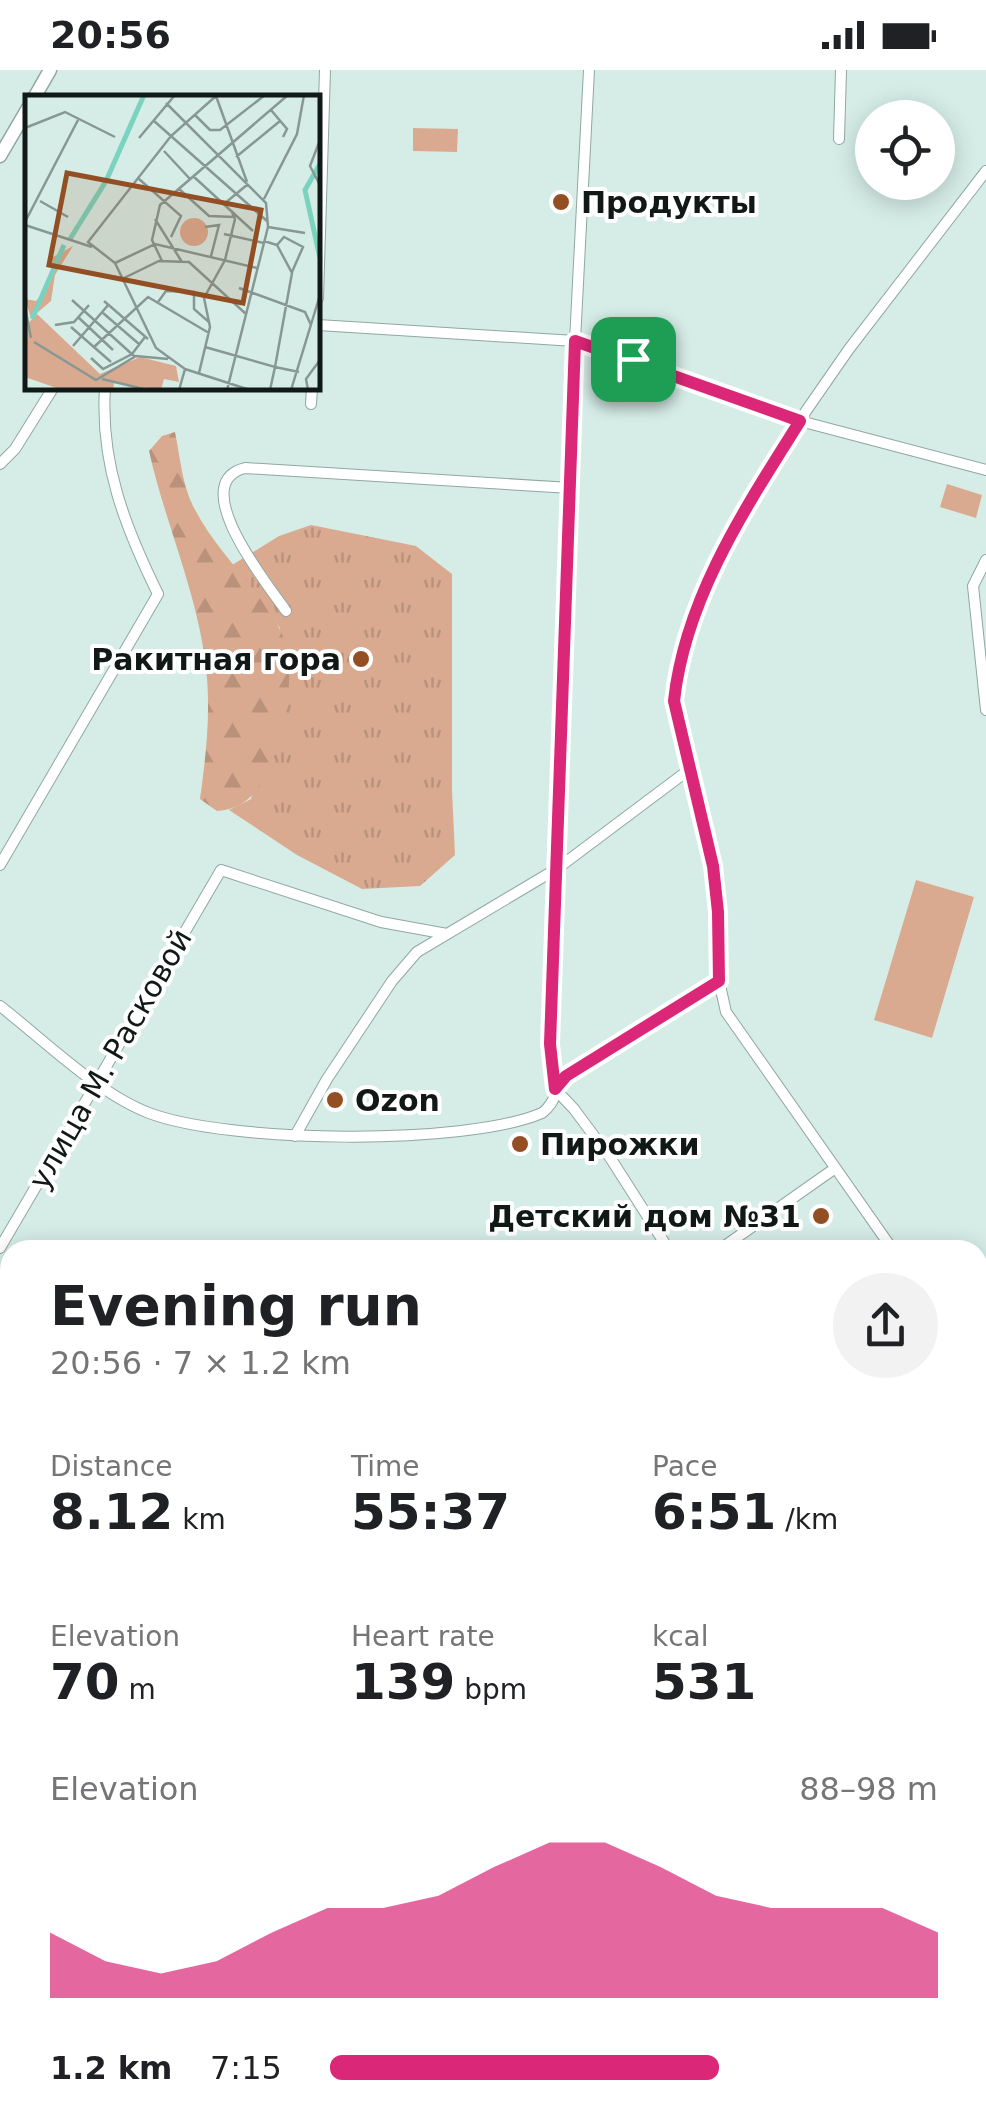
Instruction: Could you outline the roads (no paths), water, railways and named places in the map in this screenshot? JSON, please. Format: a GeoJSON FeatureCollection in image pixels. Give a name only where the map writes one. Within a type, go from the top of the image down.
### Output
{"type":"FeatureCollection","features":[{"type":"Feature","properties":{"kind":"street"},"geometry":{"type":"LineString","coordinates":[[36,95],[50,70]]}},
{"type":"Feature","properties":{"kind":"street"},"geometry":{"type":"LineString","coordinates":[[320,169],[325,70]]}},
{"type":"Feature","properties":{"kind":"street"},"geometry":{"type":"LineString","coordinates":[[0,1006],[98,1082],[148,1112],[216,1126],[295,1136],[484,1129],[542,1113],[550,1107],[555,1089],[550,1044],[588,70]]}},
{"type":"Feature","properties":{"kind":"street"},"geometry":{"type":"LineString","coordinates":[[839,139],[841,70]]}},
{"type":"Feature","properties":{"kind":"street"},"geometry":{"type":"LineString","coordinates":[[0,156],[25,113]]}},
{"type":"Feature","properties":{"kind":"street"},"geometry":{"type":"LineString","coordinates":[[886,1240],[726,1012],[719,981],[713,866],[674,701],[682,649],[698,603],[800,421],[849,349],[986,171]]}},
{"type":"Feature","properties":{"kind":"street"},"geometry":{"type":"LineString","coordinates":[[320,325],[575,341],[800,421],[986,470]]}},
{"type":"Feature","properties":{"kind":"street"},"geometry":{"type":"LineString","coordinates":[[1,459],[15,449],[53,390]]}},
{"type":"Feature","properties":{"kind":"street"},"geometry":{"type":"LineString","coordinates":[[0,864],[158,594],[129,534],[108,462],[103,423],[105,390]]}},
{"type":"Feature","properties":{"kind":"street"},"geometry":{"type":"LineString","coordinates":[[311,404],[312,390]]}},
{"type":"Feature","properties":{"kind":"street"},"geometry":{"type":"LineString","coordinates":[[286,610],[246,556],[227,513],[223,488],[233,470],[570,488]]}},
{"type":"Feature","properties":{"kind":"street"},"geometry":{"type":"LineString","coordinates":[[986,560],[973,586],[986,710]]}},
{"type":"Feature","properties":{"kind":"street"},"geometry":{"type":"LineString","coordinates":[[295,1136],[309,1108],[392,982],[417,952],[558,868],[690,769]]}},
{"type":"Feature","properties":{"kind":"street","name":"улица М. Расковой"},"geometry":{"type":"LineString","coordinates":[[5,1240],[221,870],[381,922],[447,934]]}},
{"type":"Feature","properties":{"kind":"street"},"geometry":{"type":"LineString","coordinates":[[555,1089],[566,1076],[719,981]]}},
{"type":"Feature","properties":{"kind":"street"},"geometry":{"type":"LineString","coordinates":[[555,1089],[611,1159],[663,1240]]}},
{"type":"Feature","properties":{"kind":"street"},"geometry":{"type":"LineString","coordinates":[[734,1240],[834,1169]]}},
{"type":"Feature","properties":{"kind":"place","name":"Продукты"},"geometry":{"type":"Point","coordinates":[561,202]}},
{"type":"Feature","properties":{"kind":"place","name":"Ракитная гора"},"geometry":{"type":"Point","coordinates":[361,659]}},
{"type":"Feature","properties":{"kind":"place","name":"Ozon"},"geometry":{"type":"Point","coordinates":[335,1100]}},
{"type":"Feature","properties":{"kind":"place","name":"Пирожки"},"geometry":{"type":"Point","coordinates":[520,1144]}},
{"type":"Feature","properties":{"kind":"place","name":"Детский дом №31"},"geometry":{"type":"Point","coordinates":[821,1216]}}]}
